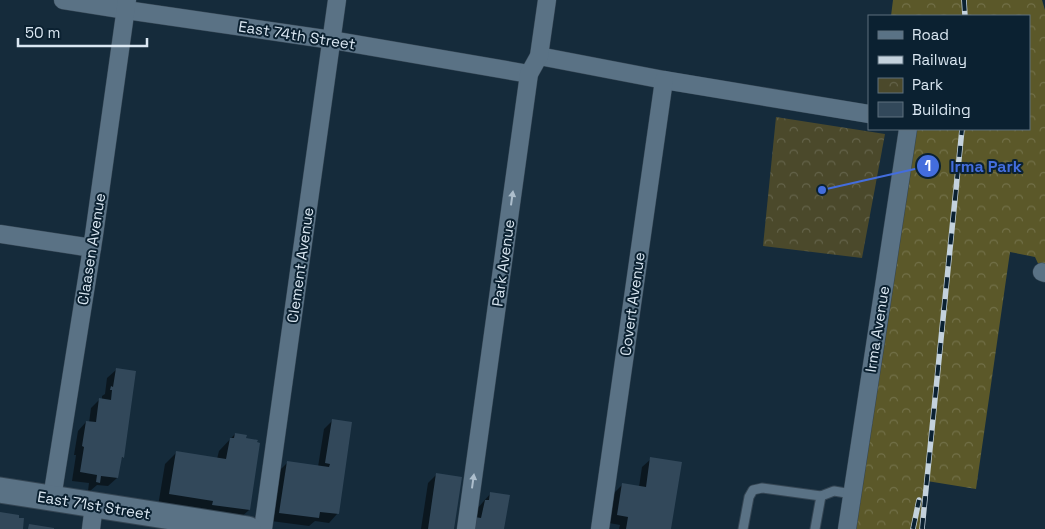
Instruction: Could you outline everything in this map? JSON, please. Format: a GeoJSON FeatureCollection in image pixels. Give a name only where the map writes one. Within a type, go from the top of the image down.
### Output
{"type":"FeatureCollection","features":[{"type":"Feature","properties":{"kind":"main road","name":"East 71st Street"},"geometry":{"type":"LineString","coordinates":[[0,490],[248,529]]}},
{"type":"Feature","properties":{"kind":"street","name":"East 74th Street"},"geometry":{"type":"LineString","coordinates":[[63,0],[127,5],[529,74]]}},
{"type":"Feature","properties":{"kind":"street","name":"Clement Avenue"},"geometry":{"type":"LineString","coordinates":[[263,529],[338,0]]}},
{"type":"Feature","properties":{"kind":"street","name":"Park Avenue"},"geometry":{"type":"LineString","coordinates":[[466,529],[529,74],[539,56],[547,0]]}},
{"type":"Feature","properties":{"kind":"street","name":"Claasen Avenue"},"geometry":{"type":"LineString","coordinates":[[52,498],[92,248],[127,5]]}},
{"type":"Feature","properties":{"kind":"street"},"geometry":{"type":"LineString","coordinates":[[539,56],[664,80],[868,114]]}},
{"type":"Feature","properties":{"kind":"street","name":"Covert Avenue"},"geometry":{"type":"LineString","coordinates":[[600,529],[664,80]]}},
{"type":"Feature","properties":{"kind":"street","name":"Irma Avenue"},"geometry":{"type":"LineString","coordinates":[[847,529],[908,130]]}},
{"type":"Feature","properties":{"kind":"street"},"geometry":{"type":"LineString","coordinates":[[0,234],[92,248]]}},
{"type":"Feature","properties":{"kind":"street"},"geometry":{"type":"LineString","coordinates":[[91,529],[94,505]]}},
{"type":"Feature","properties":{"kind":"lane"},"geometry":{"type":"LineString","coordinates":[[743,529],[749,497],[753,490],[762,488],[821,496],[834,491],[852,494]]}},
{"type":"Feature","properties":{"kind":"lane"},"geometry":{"type":"LineString","coordinates":[[815,529],[821,496]]}},
{"type":"Feature","properties":{"kind":"green space"},"geometry":{"type":"Polygon","coordinates":[[[893,0],[1042,0],[1045,10],[1045,273],[1042,272],[1035,257],[1010,252],[976,489],[927,481],[922,529],[847,529],[908,130],[1030,130],[1030,15],[891,15],[893,0]]]}},
{"type":"Feature","properties":{"kind":"green space"},"geometry":{"type":"Polygon","coordinates":[[[776,117],[885,134],[862,258],[763,246],[776,117]]]}},
{"type":"Feature","properties":{"kind":"building"},"geometry":{"type":"Polygon","coordinates":[[[116,368],[136,371],[124,458],[122,457],[118,478],[101,476],[100,483],[96,482],[97,475],[80,472],[84,447],[82,446],[86,421],[96,422],[99,398],[111,400],[112,390],[110,390],[111,386],[113,387],[116,368]]]}},
{"type":"Feature","properties":{"kind":"building"},"geometry":{"type":"Polygon","coordinates":[[[332,419],[352,422],[339,514],[320,512],[319,518],[279,513],[287,461],[329,467],[330,464],[325,463],[332,419]]]}},
{"type":"Feature","properties":{"kind":"building"},"geometry":{"type":"Polygon","coordinates":[[[235,433],[247,435],[246,438],[258,440],[257,442],[260,443],[250,510],[212,505],[213,501],[169,494],[176,451],[226,459],[230,438],[234,438],[235,433]]]}},
{"type":"Feature","properties":{"kind":"building"},"geometry":{"type":"Polygon","coordinates":[[[650,457],[682,462],[671,529],[626,529],[628,517],[617,515],[622,483],[646,487],[650,457]]]}},
{"type":"Feature","properties":{"kind":"building"},"geometry":{"type":"Polygon","coordinates":[[[436,473],[462,477],[454,529],[428,529],[436,473]]]}},
{"type":"Feature","properties":{"kind":"building"},"geometry":{"type":"Polygon","coordinates":[[[490,492],[510,495],[504,529],[473,529],[475,517],[481,518],[485,500],[489,500],[490,492]]]}},
{"type":"Feature","properties":{"kind":"building"},"geometry":{"type":"Polygon","coordinates":[[[0,512],[19,515],[19,518],[24,518],[23,529],[0,529],[0,512]]]}},
{"type":"Feature","properties":{"kind":"building"},"geometry":{"type":"Polygon","coordinates":[[[29,524],[54,528],[54,529],[28,529],[29,524]]]}},
{"type":"Feature","properties":{"kind":"railway"},"geometry":{"type":"LineString","coordinates":[[964,0],[965,15]]}},
{"type":"Feature","properties":{"kind":"railway"},"geometry":{"type":"LineString","coordinates":[[922,529],[962,130]]}},
{"type":"Feature","properties":{"kind":"railway"},"geometry":{"type":"LineString","coordinates":[[913,529],[919,500]]}},
{"type":"Feature","properties":{"kind":"place","name":"Irma Park"},"geometry":{"type":"Point","coordinates":[822,190]}}]}
